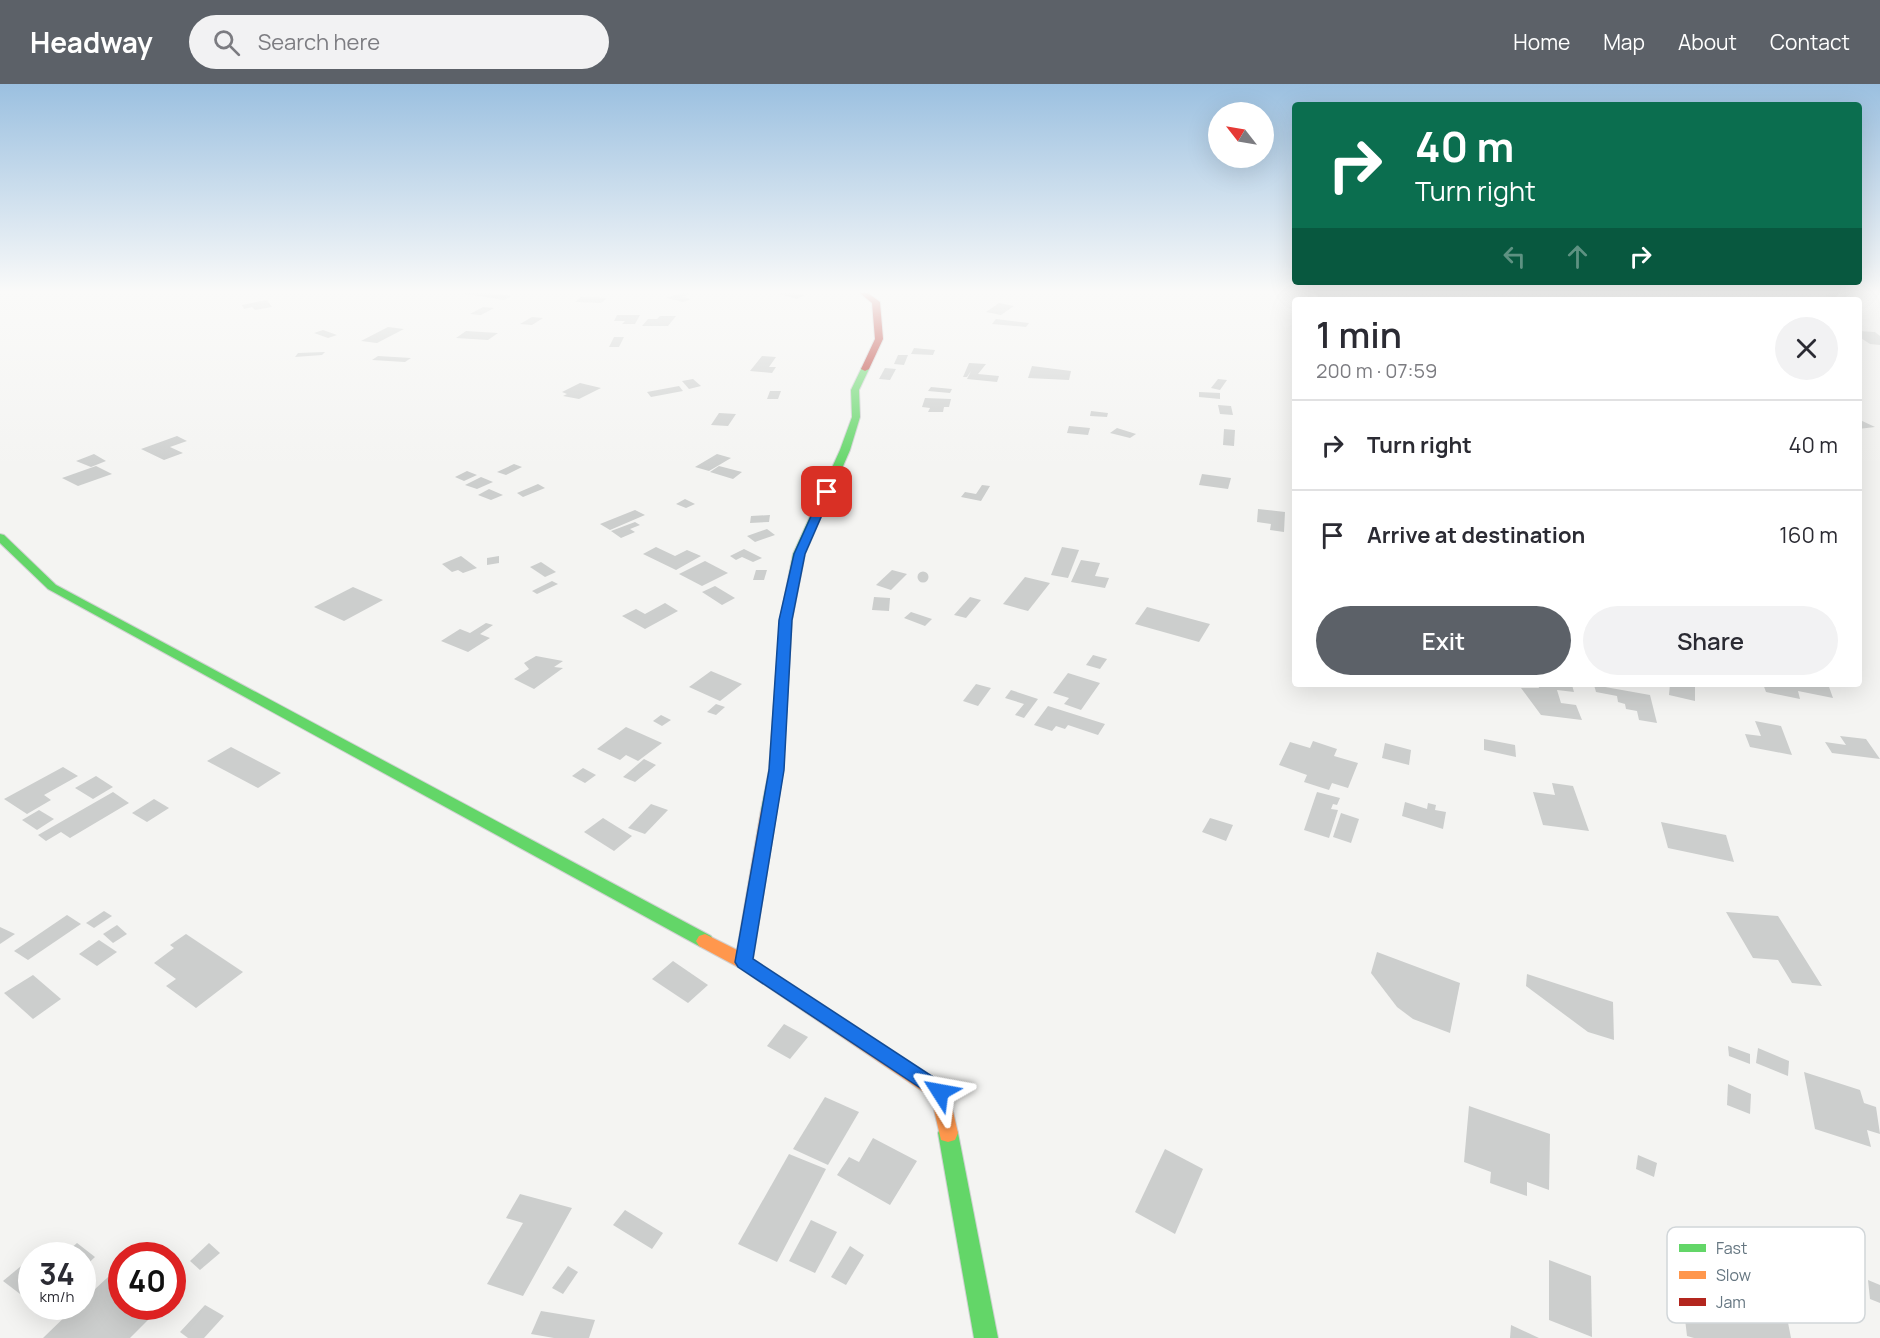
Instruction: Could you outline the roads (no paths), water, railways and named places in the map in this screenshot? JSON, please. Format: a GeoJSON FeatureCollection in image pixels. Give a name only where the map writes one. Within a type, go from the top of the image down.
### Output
{"type":"FeatureCollection","features":[{"type":"Feature","properties":{"kind":"street"},"geometry":{"type":"LineString","coordinates":[[744,962],[776,770],[786,620],[799,554],[845,450],[856,417],[855,390],[873,352]]}},
{"type":"Feature","properties":{"kind":"street"},"geometry":{"type":"LineString","coordinates":[[0,537],[52,586],[744,962],[940,1092],[986,1338]]}}]}
